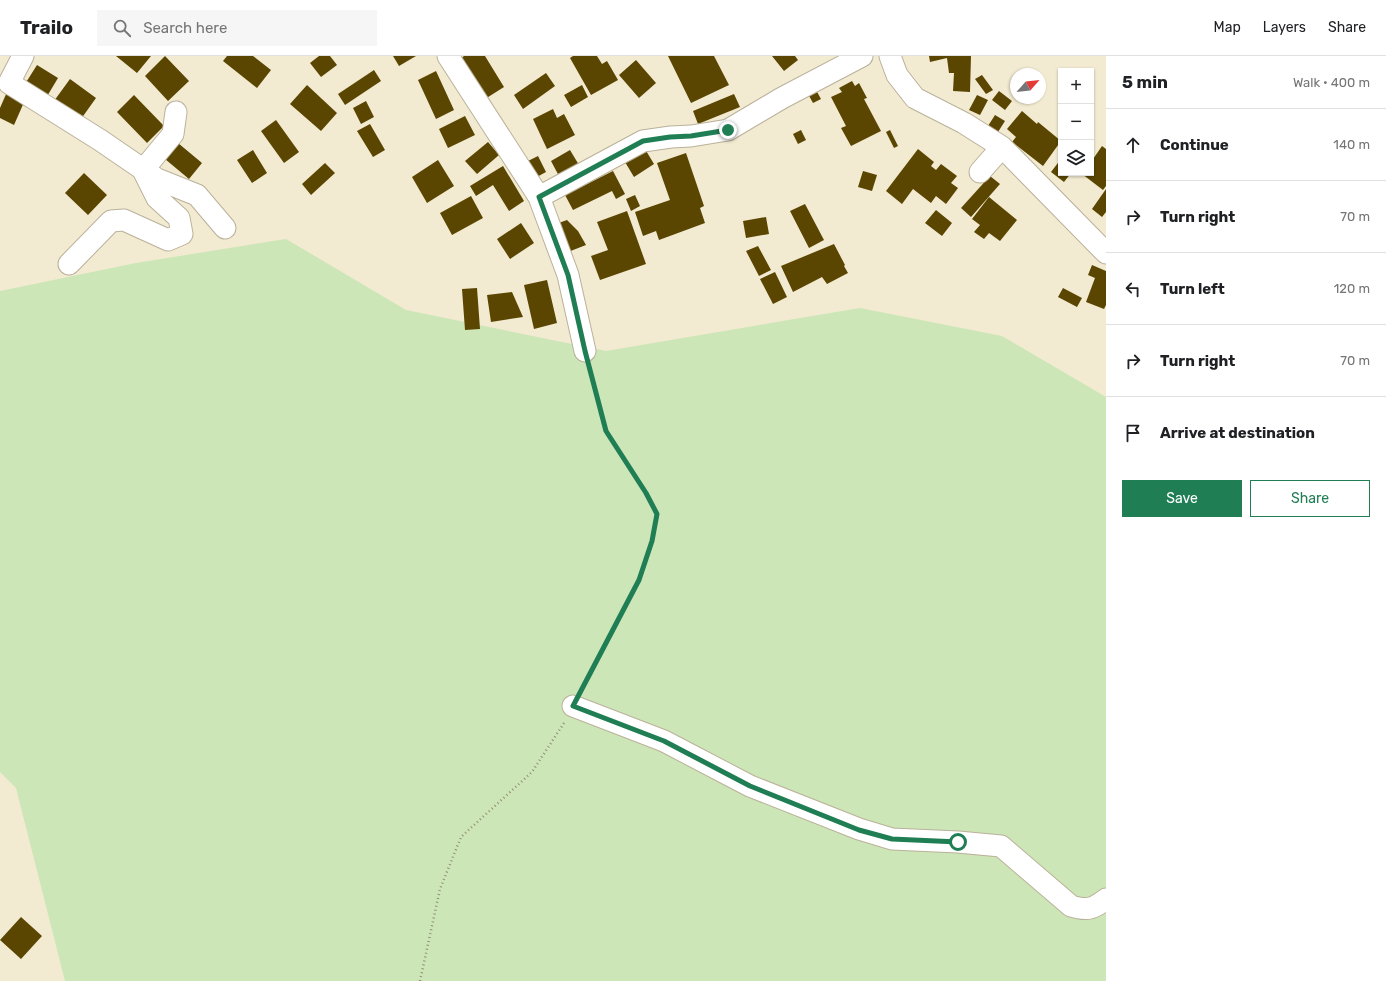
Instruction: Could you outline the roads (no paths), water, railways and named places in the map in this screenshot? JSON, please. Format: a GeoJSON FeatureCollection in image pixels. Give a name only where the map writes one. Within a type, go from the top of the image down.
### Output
{"type":"FeatureCollection","features":[{"type":"Feature","properties":{"kind":"street"},"geometry":{"type":"LineString","coordinates":[[23,56],[9,83],[100,140],[157,180],[197,195],[225,228]]}},
{"type":"Feature","properties":{"kind":"street"},"geometry":{"type":"LineString","coordinates":[[448,56],[539,197],[568,275],[585,351]]}},
{"type":"Feature","properties":{"kind":"street"},"geometry":{"type":"LineString","coordinates":[[539,197],[643,141],[691,136],[728,130],[782,98],[862,56]]}},
{"type":"Feature","properties":{"kind":"street"},"geometry":{"type":"LineString","coordinates":[[890,56],[897,75],[915,98],[964,123],[1002,147],[1106,252]]}},
{"type":"Feature","properties":{"kind":"street"},"geometry":{"type":"LineString","coordinates":[[143,170],[174,134],[176,112]]}},
{"type":"Feature","properties":{"kind":"street"},"geometry":{"type":"LineString","coordinates":[[980,172],[1002,147]]}},
{"type":"Feature","properties":{"kind":"street"},"geometry":{"type":"LineString","coordinates":[[69,264],[111,221],[124,220],[168,240],[182,234],[178,218],[158,198],[143,170]]}},
{"type":"Feature","properties":{"kind":"street"},"geometry":{"type":"LineString","coordinates":[[573,706],[664,741],[750,786],[859,830],[892,839],[958,842],[1001,846],[1071,906],[1080,909],[1092,908],[1106,899]]}}]}
